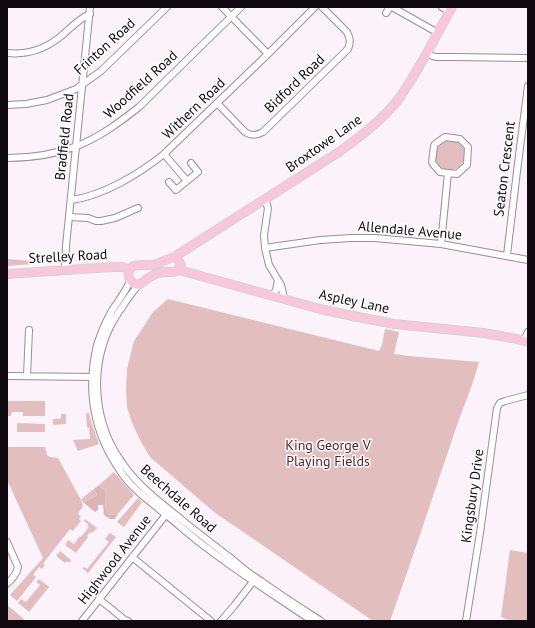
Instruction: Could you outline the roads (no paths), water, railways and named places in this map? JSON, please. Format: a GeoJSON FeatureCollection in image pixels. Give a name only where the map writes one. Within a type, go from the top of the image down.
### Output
{"type":"FeatureCollection","features":[{"type":"Feature","properties":{"kind":"main road","name":"Broxtowe Lane"},"geometry":{"type":"LineString","coordinates":[[130,270],[135,266],[154,265],[167,258],[174,257],[355,141],[400,97],[451,9]]}},
{"type":"Feature","properties":{"kind":"main road"},"geometry":{"type":"LineString","coordinates":[[130,270],[128,274],[130,281],[139,285],[151,276],[158,273],[175,272],[179,270],[181,263],[174,257]]}},
{"type":"Feature","properties":{"kind":"main road","name":"Strelley Road"},"geometry":{"type":"LineString","coordinates":[[7,274],[123,267],[130,270]]}},
{"type":"Feature","properties":{"kind":"main road","name":"Aspley Lane"},"geometry":{"type":"LineString","coordinates":[[179,270],[320,309],[394,324],[484,333],[526,341]]}},
{"type":"Feature","properties":{"kind":"street","name":"Frinton Road"},"geometry":{"type":"LineString","coordinates":[[7,105],[26,104],[47,100],[76,89],[101,71],[167,7]]}},
{"type":"Feature","properties":{"kind":"street"},"geometry":{"type":"LineString","coordinates":[[222,7],[268,54]]}},
{"type":"Feature","properties":{"kind":"street","name":"Woodfield Road"},"geometry":{"type":"LineString","coordinates":[[7,158],[55,152],[76,146],[100,134],[126,118],[241,7]]}},
{"type":"Feature","properties":{"kind":"street","name":"Withern Road"},"geometry":{"type":"LineString","coordinates":[[71,200],[81,199],[117,184],[151,164],[164,154],[315,7]]}},
{"type":"Feature","properties":{"kind":"street","name":"Bidford Road"},"geometry":{"type":"LineString","coordinates":[[217,103],[245,132],[253,136],[263,132],[348,49],[350,44],[349,36],[322,7]]}},
{"type":"Feature","properties":{"kind":"street","name":"Broxtowe Lane"},"geometry":{"type":"LineString","coordinates":[[442,7],[451,9]]}},
{"type":"Feature","properties":{"kind":"street"},"geometry":{"type":"LineString","coordinates":[[389,9],[438,32]]}},
{"type":"Feature","properties":{"kind":"street","name":"Bradfield Road"},"geometry":{"type":"LineString","coordinates":[[65,270],[90,10]]}},
{"type":"Feature","properties":{"kind":"street"},"geometry":{"type":"LineString","coordinates":[[7,53],[28,52],[52,43],[84,17],[90,10]]}},
{"type":"Feature","properties":{"kind":"street"},"geometry":{"type":"LineString","coordinates":[[426,54],[436,57],[528,58]]}},
{"type":"Feature","properties":{"kind":"street","name":"Seaton Crescent"},"geometry":{"type":"LineString","coordinates":[[507,255],[528,86]]}},
{"type":"Feature","properties":{"kind":"street"},"geometry":{"type":"LineString","coordinates":[[445,137],[460,139],[468,148],[467,165],[457,174],[448,173],[440,172],[432,162],[434,146],[445,137]]}},
{"type":"Feature","properties":{"kind":"street"},"geometry":{"type":"LineString","coordinates":[[164,154],[187,181]]}},
{"type":"Feature","properties":{"kind":"street"},"geometry":{"type":"LineString","coordinates":[[169,182],[176,190],[198,172],[191,163]]}},
{"type":"Feature","properties":{"kind":"street"},"geometry":{"type":"LineString","coordinates":[[441,244],[448,173]]}},
{"type":"Feature","properties":{"kind":"street"},"geometry":{"type":"LineString","coordinates":[[265,199],[268,208],[264,235],[265,248],[270,265],[281,285],[284,298]]}},
{"type":"Feature","properties":{"kind":"street"},"geometry":{"type":"LineString","coordinates":[[69,217],[88,218],[101,221],[115,218],[138,208]]}},
{"type":"Feature","properties":{"kind":"street","name":"Allendale Avenue"},"geometry":{"type":"LineString","coordinates":[[265,248],[320,240],[376,238],[441,244],[528,260]]}},
{"type":"Feature","properties":{"kind":"street"},"geometry":{"type":"LineString","coordinates":[[273,295],[276,290],[278,280]]}},
{"type":"Feature","properties":{"kind":"street","name":"Beechdale Road"},"geometry":{"type":"LineString","coordinates":[[130,281],[112,310],[101,334],[94,361],[100,413],[109,440],[115,452],[123,465],[134,478],[206,548],[321,621]]}},
{"type":"Feature","properties":{"kind":"street","name":"Beechdale Road"},"geometry":{"type":"LineString","coordinates":[[95,377],[105,339],[110,327],[116,315],[131,293],[139,285]]}},
{"type":"Feature","properties":{"kind":"street"},"geometry":{"type":"LineString","coordinates":[[28,376],[29,330]]}},
{"type":"Feature","properties":{"kind":"street"},"geometry":{"type":"LineString","coordinates":[[526,341],[528,332]]}},
{"type":"Feature","properties":{"kind":"street"},"geometry":{"type":"LineString","coordinates":[[7,376],[95,377]]}},
{"type":"Feature","properties":{"kind":"street","name":"Kingsbury Drive"},"geometry":{"type":"LineString","coordinates":[[466,621],[497,408],[500,403],[528,395]]}},
{"type":"Feature","properties":{"kind":"street","name":"Highwood Avenue"},"geometry":{"type":"LineString","coordinates":[[82,621],[168,512]]}},
{"type":"Feature","properties":{"kind":"street"},"geometry":{"type":"LineString","coordinates":[[7,542],[18,567],[18,571],[7,584]]}},
{"type":"Feature","properties":{"kind":"street"},"geometry":{"type":"LineString","coordinates":[[132,557],[211,621]]}},
{"type":"Feature","properties":{"kind":"street"},"geometry":{"type":"LineString","coordinates":[[221,621],[254,579]]}},
{"type":"Feature","properties":{"kind":"street","name":"Beechdale Road"},"geometry":{"type":"LineString","coordinates":[[254,579],[312,621]]}},
{"type":"Feature","properties":{"kind":"street"},"geometry":{"type":"LineString","coordinates":[[99,599],[126,621]]}},
{"type":"Feature","properties":{"kind":"park label","name":"King George V Playing Fields"},"geometry":{"type":"Point","coordinates":[328,454]}}]}
